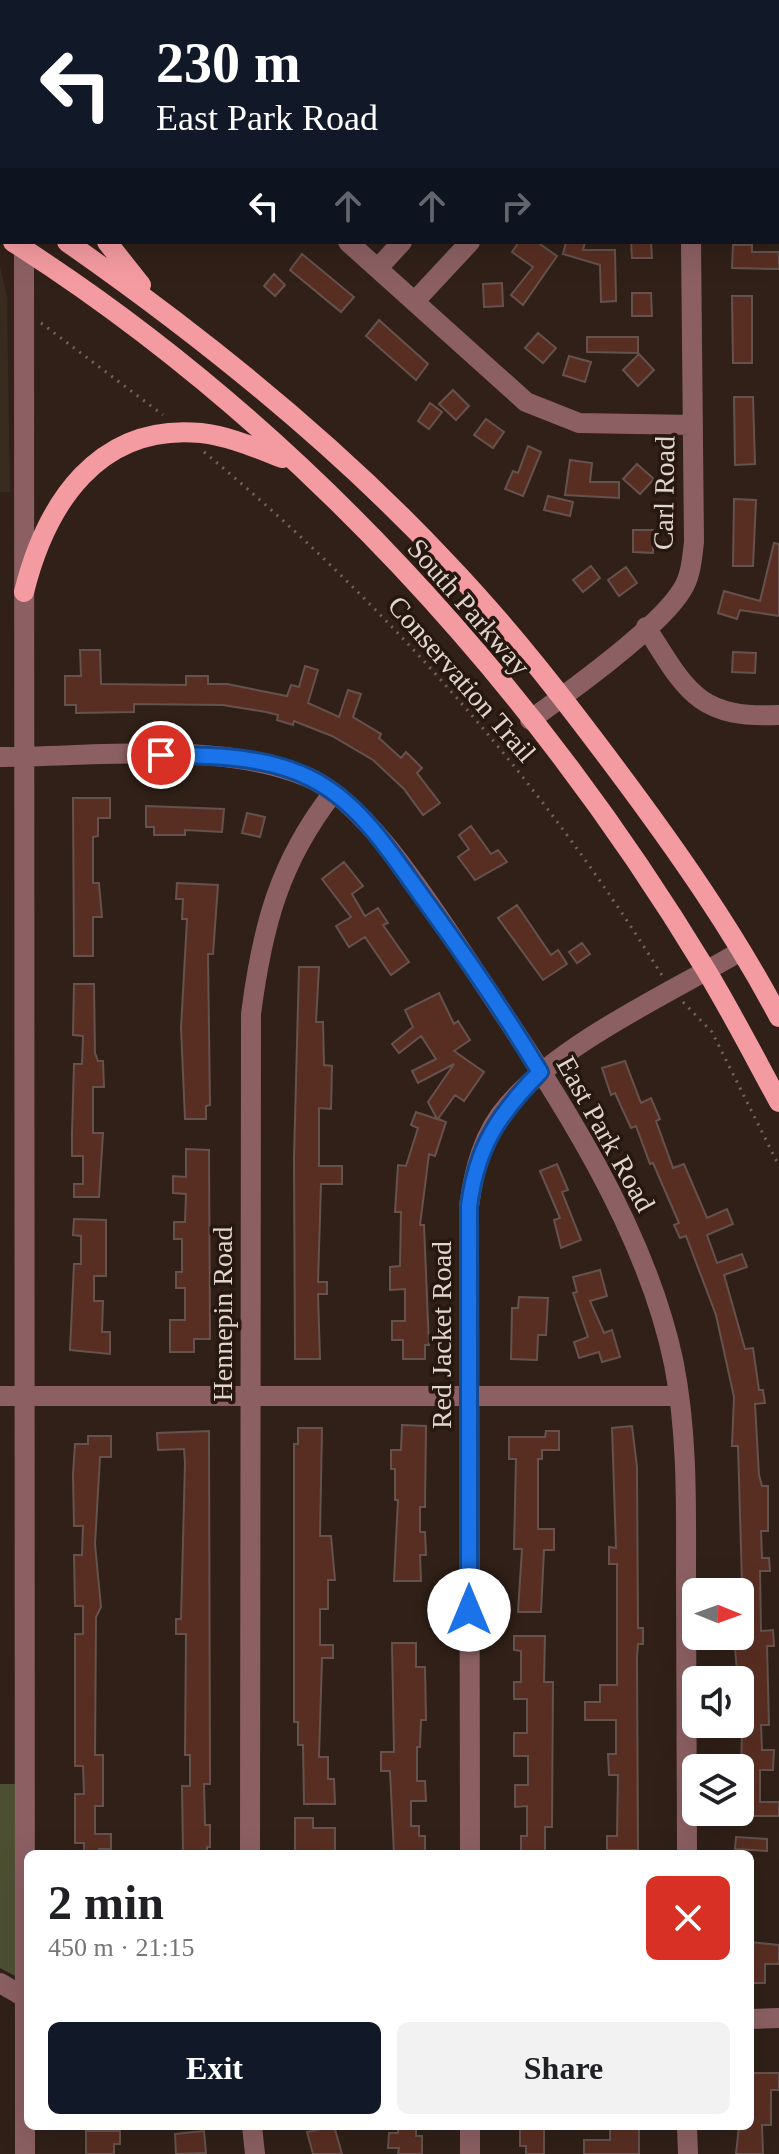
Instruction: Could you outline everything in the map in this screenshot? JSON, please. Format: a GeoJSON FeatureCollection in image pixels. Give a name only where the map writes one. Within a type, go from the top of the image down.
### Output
{"type":"FeatureCollection","features":[{"type":"Feature","properties":{"kind":"main road","name":"South Parkway"},"geometry":{"type":"LineString","coordinates":[[20,244],[150,340],[296,463],[434,604],[530,720],[622,845],[706,971],[779,1102]]}},
{"type":"Feature","properties":{"kind":"main road","name":"South Parkway"},"geometry":{"type":"LineString","coordinates":[[70,244],[275,403],[401,515],[509,631],[563,697],[666,836],[741,951],[779,1017]]}},
{"type":"Feature","properties":{"kind":"main road"},"geometry":{"type":"LineString","coordinates":[[109,244],[185,332]]}},
{"type":"Feature","properties":{"kind":"main road"},"geometry":{"type":"LineString","coordinates":[[24,592],[42,535],[73,484],[109,454],[132,442],[155,436],[203,433],[296,463]]}},
{"type":"Feature","properties":{"kind":"street"},"geometry":{"type":"LineString","coordinates":[[20,244],[24,592],[26,1850]]}},
{"type":"Feature","properties":{"kind":"street"},"geometry":{"type":"LineString","coordinates":[[350,244],[505,385],[546,412],[593,425],[693,425]]}},
{"type":"Feature","properties":{"kind":"street"},"geometry":{"type":"LineString","coordinates":[[378,268],[400,244]]}},
{"type":"Feature","properties":{"kind":"street"},"geometry":{"type":"LineString","coordinates":[[415,301],[468,244]]}},
{"type":"Feature","properties":{"kind":"street","name":"Carl Road"},"geometry":{"type":"LineString","coordinates":[[530,720],[563,697],[646,627],[673,602],[689,578],[694,542],[691,244]]}},
{"type":"Feature","properties":{"kind":"street"},"geometry":{"type":"LineString","coordinates":[[646,627],[678,676],[710,708],[740,716],[779,715]]}},
{"type":"Feature","properties":{"kind":"street","name":"East Park Road"},"geometry":{"type":"LineString","coordinates":[[0,757],[237,758],[310,778],[352,806],[389,851],[456,943],[540,1072],[614,1202],[641,1259],[659,1309],[679,1396],[686,1472],[687,1850]]}},
{"type":"Feature","properties":{"kind":"street","name":"Hennepin Road"},"geometry":{"type":"LineString","coordinates":[[250,1850],[249,1074],[256,973],[281,876],[306,828],[333,793]]}},
{"type":"Feature","properties":{"kind":"street","name":"Red Jacket Road"},"geometry":{"type":"LineString","coordinates":[[470,1850],[469,1206],[476,1164],[506,1107],[540,1072],[741,951]]}},
{"type":"Feature","properties":{"kind":"street"},"geometry":{"type":"LineString","coordinates":[[0,1396],[679,1396]]}},
{"type":"Feature","properties":{"kind":"street"},"geometry":{"type":"LineString","coordinates":[[0,1983],[24,1997]]}},
{"type":"Feature","properties":{"kind":"street"},"geometry":{"type":"LineString","coordinates":[[754,2019],[779,2018]]}},
{"type":"Feature","properties":{"kind":"street"},"geometry":{"type":"LineString","coordinates":[[25,2130],[25,2154]]}},
{"type":"Feature","properties":{"kind":"street"},"geometry":{"type":"LineString","coordinates":[[252,2130],[255,2154]]}},
{"type":"Feature","properties":{"kind":"street"},"geometry":{"type":"LineString","coordinates":[[470,2130],[470,2154]]}},
{"type":"Feature","properties":{"kind":"street"},"geometry":{"type":"LineString","coordinates":[[687,2130],[688,2154]]}},
{"type":"Feature","properties":{"kind":"path"},"geometry":{"type":"LineString","coordinates":[[36,320],[171,421]]}},
{"type":"Feature","properties":{"kind":"path","name":"Conservation Trail"},"geometry":{"type":"LineString","coordinates":[[196,445],[267,504],[424,660],[562,829],[665,980]]}},
{"type":"Feature","properties":{"kind":"path"},"geometry":{"type":"LineString","coordinates":[[681,1000],[712,1032],[779,1166]]}},
{"type":"Feature","properties":{"kind":"shaded area"},"geometry":{"type":"Polygon","coordinates":[[[0,266],[7,298],[10,492],[0,492],[0,266]]]}},
{"type":"Feature","properties":{"kind":"green space"},"geometry":{"type":"Polygon","coordinates":[[[0,1784],[17,1784],[17,1977],[0,1968],[0,1784]]]}},
{"type":"Feature","properties":{"kind":"building"},"geometry":{"type":"Polygon","coordinates":[[[518,244],[540,244],[557,256],[523,305],[511,295],[533,267],[512,252],[518,244]]]}},
{"type":"Feature","properties":{"kind":"building"},"geometry":{"type":"Polygon","coordinates":[[[566,244],[584,244],[583,250],[615,250],[616,301],[601,302],[600,265],[563,254],[566,244]]]}},
{"type":"Feature","properties":{"kind":"building"},"geometry":{"type":"Polygon","coordinates":[[[631,244],[651,244],[652,258],[632,258],[631,244]]]}},
{"type":"Feature","properties":{"kind":"building"},"geometry":{"type":"Polygon","coordinates":[[[733,245],[752,245],[752,252],[779,252],[779,269],[732,268],[733,245]]]}},
{"type":"Feature","properties":{"kind":"building"},"geometry":{"type":"Polygon","coordinates":[[[302,254],[354,297],[341,312],[290,270],[302,254]]]}},
{"type":"Feature","properties":{"kind":"building"},"geometry":{"type":"Polygon","coordinates":[[[274,274],[285,285],[275,296],[264,286],[274,274]]]}},
{"type":"Feature","properties":{"kind":"building"},"geometry":{"type":"Polygon","coordinates":[[[502,283],[503,306],[484,307],[483,284],[502,283]]]}},
{"type":"Feature","properties":{"kind":"building"},"geometry":{"type":"Polygon","coordinates":[[[632,293],[651,293],[652,316],[632,316],[632,293]]]}},
{"type":"Feature","properties":{"kind":"building"},"geometry":{"type":"Polygon","coordinates":[[[732,296],[752,296],[752,363],[733,363],[732,296]]]}},
{"type":"Feature","properties":{"kind":"building"},"geometry":{"type":"Polygon","coordinates":[[[379,320],[428,364],[416,380],[366,336],[379,320]]]}},
{"type":"Feature","properties":{"kind":"building"},"geometry":{"type":"Polygon","coordinates":[[[538,333],[556,348],[543,363],[525,348],[538,333]]]}},
{"type":"Feature","properties":{"kind":"building"},"geometry":{"type":"Polygon","coordinates":[[[587,337],[638,337],[638,353],[587,352],[587,337]]]}},
{"type":"Feature","properties":{"kind":"building"},"geometry":{"type":"Polygon","coordinates":[[[639,354],[654,370],[638,386],[623,370],[639,354]]]}},
{"type":"Feature","properties":{"kind":"building"},"geometry":{"type":"Polygon","coordinates":[[[569,356],[591,362],[585,382],[563,375],[569,356]]]}},
{"type":"Feature","properties":{"kind":"building"},"geometry":{"type":"Polygon","coordinates":[[[453,390],[469,406],[456,420],[439,404],[453,390]]]}},
{"type":"Feature","properties":{"kind":"building"},"geometry":{"type":"Polygon","coordinates":[[[734,397],[753,397],[755,464],[735,465],[734,397]]]}},
{"type":"Feature","properties":{"kind":"building"},"geometry":{"type":"Polygon","coordinates":[[[430,403],[442,412],[429,429],[418,421],[430,403]]]}},
{"type":"Feature","properties":{"kind":"building"},"geometry":{"type":"Polygon","coordinates":[[[486,419],[504,432],[493,448],[474,435],[486,419]]]}},
{"type":"Feature","properties":{"kind":"building"},"geometry":{"type":"Polygon","coordinates":[[[528,446],[541,452],[523,496],[505,489],[513,471],[518,473],[528,446]]]}},
{"type":"Feature","properties":{"kind":"building"},"geometry":{"type":"Polygon","coordinates":[[[570,460],[592,463],[590,482],[619,482],[619,498],[565,495],[570,460]]]}},
{"type":"Feature","properties":{"kind":"building"},"geometry":{"type":"Polygon","coordinates":[[[637,464],[654,479],[640,494],[623,479],[637,464]]]}},
{"type":"Feature","properties":{"kind":"building"},"geometry":{"type":"Polygon","coordinates":[[[548,496],[573,502],[570,516],[544,510],[548,496]]]}},
{"type":"Feature","properties":{"kind":"building"},"geometry":{"type":"Polygon","coordinates":[[[734,499],[756,500],[753,566],[733,566],[734,499]]]}},
{"type":"Feature","properties":{"kind":"building"},"geometry":{"type":"Polygon","coordinates":[[[633,530],[653,530],[653,553],[633,552],[633,530]]]}},
{"type":"Feature","properties":{"kind":"building"},"geometry":{"type":"Polygon","coordinates":[[[774,543],[779,544],[779,616],[740,610],[737,619],[718,613],[724,591],[760,601],[774,543]]]}},
{"type":"Feature","properties":{"kind":"building"},"geometry":{"type":"Polygon","coordinates":[[[591,566],[600,578],[583,592],[573,580],[591,566]]]}},
{"type":"Feature","properties":{"kind":"building"},"geometry":{"type":"Polygon","coordinates":[[[626,567],[637,583],[619,596],[608,580],[626,567]]]}},
{"type":"Feature","properties":{"kind":"building"},"geometry":{"type":"Polygon","coordinates":[[[80,650],[100,650],[101,684],[186,685],[186,676],[208,676],[208,684],[227,684],[287,696],[291,685],[299,687],[305,666],[318,670],[308,703],[339,717],[348,690],[361,694],[353,717],[381,734],[379,738],[401,758],[406,752],[422,768],[417,773],[440,803],[423,815],[404,789],[373,760],[332,736],[294,721],[293,725],[277,720],[278,715],[266,712],[223,705],[134,704],[134,712],[76,713],[76,705],[65,705],[65,676],[81,676],[80,650]]]}},
{"type":"Feature","properties":{"kind":"building"},"geometry":{"type":"Polygon","coordinates":[[[733,652],[756,653],[755,673],[732,672],[733,652]]]}},
{"type":"Feature","properties":{"kind":"building"},"geometry":{"type":"Polygon","coordinates":[[[73,798],[110,798],[110,818],[98,818],[98,836],[93,837],[93,883],[99,883],[102,917],[93,917],[93,956],[74,956],[73,798]]]}},
{"type":"Feature","properties":{"kind":"building"},"geometry":{"type":"Polygon","coordinates":[[[146,806],[224,809],[222,832],[185,830],[185,835],[154,835],[154,827],[146,827],[146,806]]]}},
{"type":"Feature","properties":{"kind":"building"},"geometry":{"type":"Polygon","coordinates":[[[247,813],[265,817],[260,837],[242,833],[247,813]]]}},
{"type":"Feature","properties":{"kind":"building"},"geometry":{"type":"Polygon","coordinates":[[[471,826],[491,854],[498,850],[507,862],[475,880],[458,857],[469,849],[459,835],[471,826]]]}},
{"type":"Feature","properties":{"kind":"building"},"geometry":{"type":"Polygon","coordinates":[[[344,862],[363,886],[352,894],[365,916],[378,908],[388,923],[383,925],[409,962],[391,975],[365,937],[349,947],[336,926],[351,917],[322,879],[344,862]]]}},
{"type":"Feature","properties":{"kind":"building"},"geometry":{"type":"Polygon","coordinates":[[[177,883],[218,885],[213,954],[208,954],[210,1105],[206,1106],[206,1119],[185,1119],[181,1028],[187,919],[182,919],[183,899],[176,899],[177,883]]]}},
{"type":"Feature","properties":{"kind":"building"},"geometry":{"type":"Polygon","coordinates":[[[517,905],[551,955],[558,950],[567,964],[543,980],[498,918],[517,905]]]}},
{"type":"Feature","properties":{"kind":"building"},"geometry":{"type":"Polygon","coordinates":[[[582,943],[590,954],[577,963],[569,952],[582,943]]]}},
{"type":"Feature","properties":{"kind":"building"},"geometry":{"type":"Polygon","coordinates":[[[299,967],[319,967],[316,1022],[323,1022],[324,1065],[332,1066],[331,1109],[319,1108],[319,1166],[342,1166],[342,1184],[321,1184],[318,1282],[327,1282],[327,1294],[318,1294],[320,1359],[295,1359],[294,1158],[299,967]]]}},
{"type":"Feature","properties":{"kind":"building"},"geometry":{"type":"Polygon","coordinates":[[[74,984],[94,984],[95,1053],[98,1061],[103,1061],[104,1087],[93,1087],[93,1133],[103,1133],[99,1197],[74,1197],[74,1184],[83,1184],[83,1156],[72,1156],[72,1133],[74,1064],[82,1064],[83,1036],[73,1035],[74,984]]]}},
{"type":"Feature","properties":{"kind":"building"},"geometry":{"type":"Polygon","coordinates":[[[439,993],[454,1024],[458,1021],[470,1040],[454,1051],[484,1072],[464,1101],[455,1095],[438,1119],[446,1122],[435,1156],[429,1154],[420,1225],[424,1225],[429,1345],[425,1345],[425,1359],[403,1359],[403,1340],[392,1340],[392,1321],[405,1321],[405,1289],[390,1290],[390,1267],[400,1266],[401,1212],[395,1212],[398,1165],[406,1166],[418,1128],[411,1125],[416,1112],[437,1119],[428,1102],[454,1064],[418,1083],[412,1071],[436,1059],[421,1036],[399,1053],[392,1044],[413,1027],[405,1010],[439,993]]]}},
{"type":"Feature","properties":{"kind":"building"},"geometry":{"type":"Polygon","coordinates":[[[625,1061],[641,1103],[651,1098],[673,1168],[684,1164],[707,1218],[727,1209],[733,1224],[707,1235],[717,1263],[742,1254],[747,1267],[724,1275],[745,1349],[753,1348],[759,1390],[763,1390],[765,1403],[755,1404],[759,1475],[762,1486],[768,1486],[768,1531],[761,1531],[762,1558],[769,1558],[770,1571],[760,1571],[761,1631],[773,1630],[774,1646],[767,1646],[769,1725],[761,1725],[762,1750],[774,1750],[773,1770],[760,1770],[760,1802],[779,1802],[779,1816],[754,1816],[754,1754],[741,1754],[742,1738],[754,1738],[754,1666],[737,1666],[735,1650],[754,1650],[754,1578],[742,1578],[738,1446],[732,1446],[734,1397],[716,1315],[686,1236],[680,1238],[674,1225],[679,1223],[653,1163],[650,1164],[636,1126],[631,1128],[615,1093],[611,1095],[602,1068],[625,1061]]]}},
{"type":"Feature","properties":{"kind":"building"},"geometry":{"type":"Polygon","coordinates":[[[186,1149],[209,1150],[210,1339],[194,1339],[194,1352],[170,1352],[170,1320],[185,1320],[185,1288],[176,1288],[176,1272],[182,1272],[182,1239],[174,1239],[174,1222],[185,1222],[186,1194],[173,1193],[173,1176],[186,1177],[186,1149]]]}},
{"type":"Feature","properties":{"kind":"building"},"geometry":{"type":"Polygon","coordinates":[[[557,1164],[568,1190],[562,1192],[581,1240],[561,1248],[554,1220],[560,1218],[540,1171],[557,1164]]]}},
{"type":"Feature","properties":{"kind":"building"},"geometry":{"type":"Polygon","coordinates":[[[74,1219],[106,1220],[106,1276],[94,1276],[94,1301],[103,1301],[102,1332],[110,1332],[110,1354],[70,1350],[74,1264],[81,1264],[81,1236],[73,1235],[74,1219]]]}},
{"type":"Feature","properties":{"kind":"building"},"geometry":{"type":"Polygon","coordinates":[[[600,1270],[607,1296],[590,1301],[604,1333],[612,1330],[620,1357],[602,1362],[599,1352],[579,1358],[574,1342],[588,1337],[573,1293],[577,1292],[573,1277],[600,1270]]]}},
{"type":"Feature","properties":{"kind":"building"},"geometry":{"type":"Polygon","coordinates":[[[519,1297],[548,1298],[546,1335],[538,1335],[537,1360],[511,1359],[512,1308],[518,1308],[519,1297]]]}},
{"type":"Feature","properties":{"kind":"building"},"geometry":{"type":"Polygon","coordinates":[[[402,1425],[426,1426],[425,1507],[420,1507],[420,1532],[425,1532],[426,1555],[420,1555],[421,1581],[394,1581],[398,1500],[395,1500],[395,1469],[391,1469],[391,1450],[401,1450],[402,1425]]]}},
{"type":"Feature","properties":{"kind":"building"},"geometry":{"type":"Polygon","coordinates":[[[632,1426],[637,1467],[638,1628],[643,1628],[643,1644],[638,1644],[637,1656],[638,1850],[607,1850],[607,1836],[617,1836],[618,1775],[609,1775],[608,1754],[616,1754],[616,1720],[585,1720],[585,1702],[600,1702],[600,1685],[617,1685],[617,1564],[609,1564],[609,1547],[616,1548],[612,1428],[632,1426]]]}},
{"type":"Feature","properties":{"kind":"building"},"geometry":{"type":"Polygon","coordinates":[[[298,1428],[322,1428],[320,1536],[331,1536],[335,1580],[328,1580],[328,1609],[320,1609],[320,1645],[333,1645],[333,1658],[322,1658],[319,1757],[328,1757],[328,1779],[334,1779],[335,1804],[304,1804],[303,1745],[298,1745],[298,1722],[294,1722],[294,1444],[298,1444],[298,1428]]]}},
{"type":"Feature","properties":{"kind":"building"},"geometry":{"type":"Polygon","coordinates":[[[209,1431],[210,1784],[204,1784],[205,1825],[210,1825],[210,1847],[207,1850],[183,1850],[182,1786],[190,1786],[190,1755],[185,1755],[186,1634],[176,1634],[176,1619],[181,1619],[184,1449],[158,1450],[157,1433],[209,1431]]]}},
{"type":"Feature","properties":{"kind":"building"},"geometry":{"type":"Polygon","coordinates":[[[546,1431],[559,1431],[559,1450],[542,1450],[542,1459],[538,1459],[538,1529],[554,1529],[554,1550],[544,1550],[541,1612],[518,1612],[522,1549],[514,1549],[516,1459],[509,1459],[509,1437],[545,1437],[546,1431]]]}},
{"type":"Feature","properties":{"kind":"building"},"geometry":{"type":"Polygon","coordinates":[[[88,1436],[111,1436],[111,1457],[100,1457],[95,1544],[101,1607],[96,1617],[95,1755],[103,1755],[103,1806],[95,1806],[95,1834],[111,1834],[111,1849],[99,1850],[84,1850],[84,1843],[75,1843],[75,1794],[84,1794],[83,1766],[75,1766],[75,1634],[83,1634],[83,1606],[75,1606],[74,1555],[82,1555],[83,1526],[74,1526],[73,1474],[75,1444],[88,1444],[88,1436]]]}},
{"type":"Feature","properties":{"kind":"building"},"geometry":{"type":"Polygon","coordinates":[[[514,1636],[545,1636],[544,1682],[553,1682],[552,1827],[545,1827],[545,1850],[521,1850],[521,1836],[527,1836],[527,1806],[515,1807],[515,1785],[528,1785],[528,1756],[514,1756],[514,1733],[527,1733],[527,1699],[514,1699],[514,1682],[521,1682],[521,1651],[514,1650],[514,1636]]]}},
{"type":"Feature","properties":{"kind":"building"},"geometry":{"type":"Polygon","coordinates":[[[392,1643],[416,1643],[416,1667],[425,1667],[426,1720],[421,1720],[420,1747],[417,1747],[417,1781],[425,1781],[426,1801],[411,1801],[411,1826],[419,1826],[419,1836],[425,1836],[425,1850],[394,1850],[390,1771],[381,1771],[381,1752],[394,1752],[392,1643]]]}},
{"type":"Feature","properties":{"kind":"building"},"geometry":{"type":"Polygon","coordinates":[[[295,1818],[313,1818],[313,1828],[335,1828],[335,1850],[295,1850],[295,1818]]]}},
{"type":"Feature","properties":{"kind":"building"},"geometry":{"type":"Polygon","coordinates":[[[736,1837],[767,1839],[767,1851],[735,1849],[736,1837]]]}},
{"type":"Feature","properties":{"kind":"building"},"geometry":{"type":"Polygon","coordinates":[[[754,1942],[779,1945],[779,1964],[765,1964],[765,1983],[754,1983],[754,1942]]]}},
{"type":"Feature","properties":{"kind":"building"},"geometry":{"type":"Polygon","coordinates":[[[754,2073],[779,2073],[779,2090],[771,2090],[771,2125],[762,2125],[763,2154],[736,2154],[739,2130],[754,2130],[754,2073]]]}},
{"type":"Feature","properties":{"kind":"building"},"geometry":{"type":"Polygon","coordinates":[[[335,2130],[342,2154],[313,2154],[307,2132],[335,2130]]]}},
{"type":"Feature","properties":{"kind":"building"},"geometry":{"type":"Polygon","coordinates":[[[398,2130],[416,2130],[416,2136],[422,2136],[422,2154],[398,2154],[399,2148],[388,2148],[389,2133],[398,2133],[398,2130]]]}},
{"type":"Feature","properties":{"kind":"building"},"geometry":{"type":"Polygon","coordinates":[[[520,2130],[544,2130],[544,2154],[526,2154],[526,2146],[520,2146],[520,2130]]]}},
{"type":"Feature","properties":{"kind":"building"},"geometry":{"type":"Polygon","coordinates":[[[610,2130],[639,2130],[639,2154],[584,2154],[584,2140],[610,2140],[610,2130]]]}},
{"type":"Feature","properties":{"kind":"building"},"geometry":{"type":"Polygon","coordinates":[[[86,2131],[120,2131],[120,2144],[114,2144],[114,2154],[86,2154],[86,2131]]]}},
{"type":"Feature","properties":{"kind":"building"},"geometry":{"type":"Polygon","coordinates":[[[204,2131],[206,2153],[176,2154],[175,2134],[204,2131]]]}},
{"type":"Feature","properties":{"kind":"route"},"geometry":{"type":"LineString","coordinates":[[161,755],[237,758],[268,765],[310,778],[352,806],[456,943],[540,1072],[506,1107],[485,1142],[471,1189],[469,1610]]}}]}
